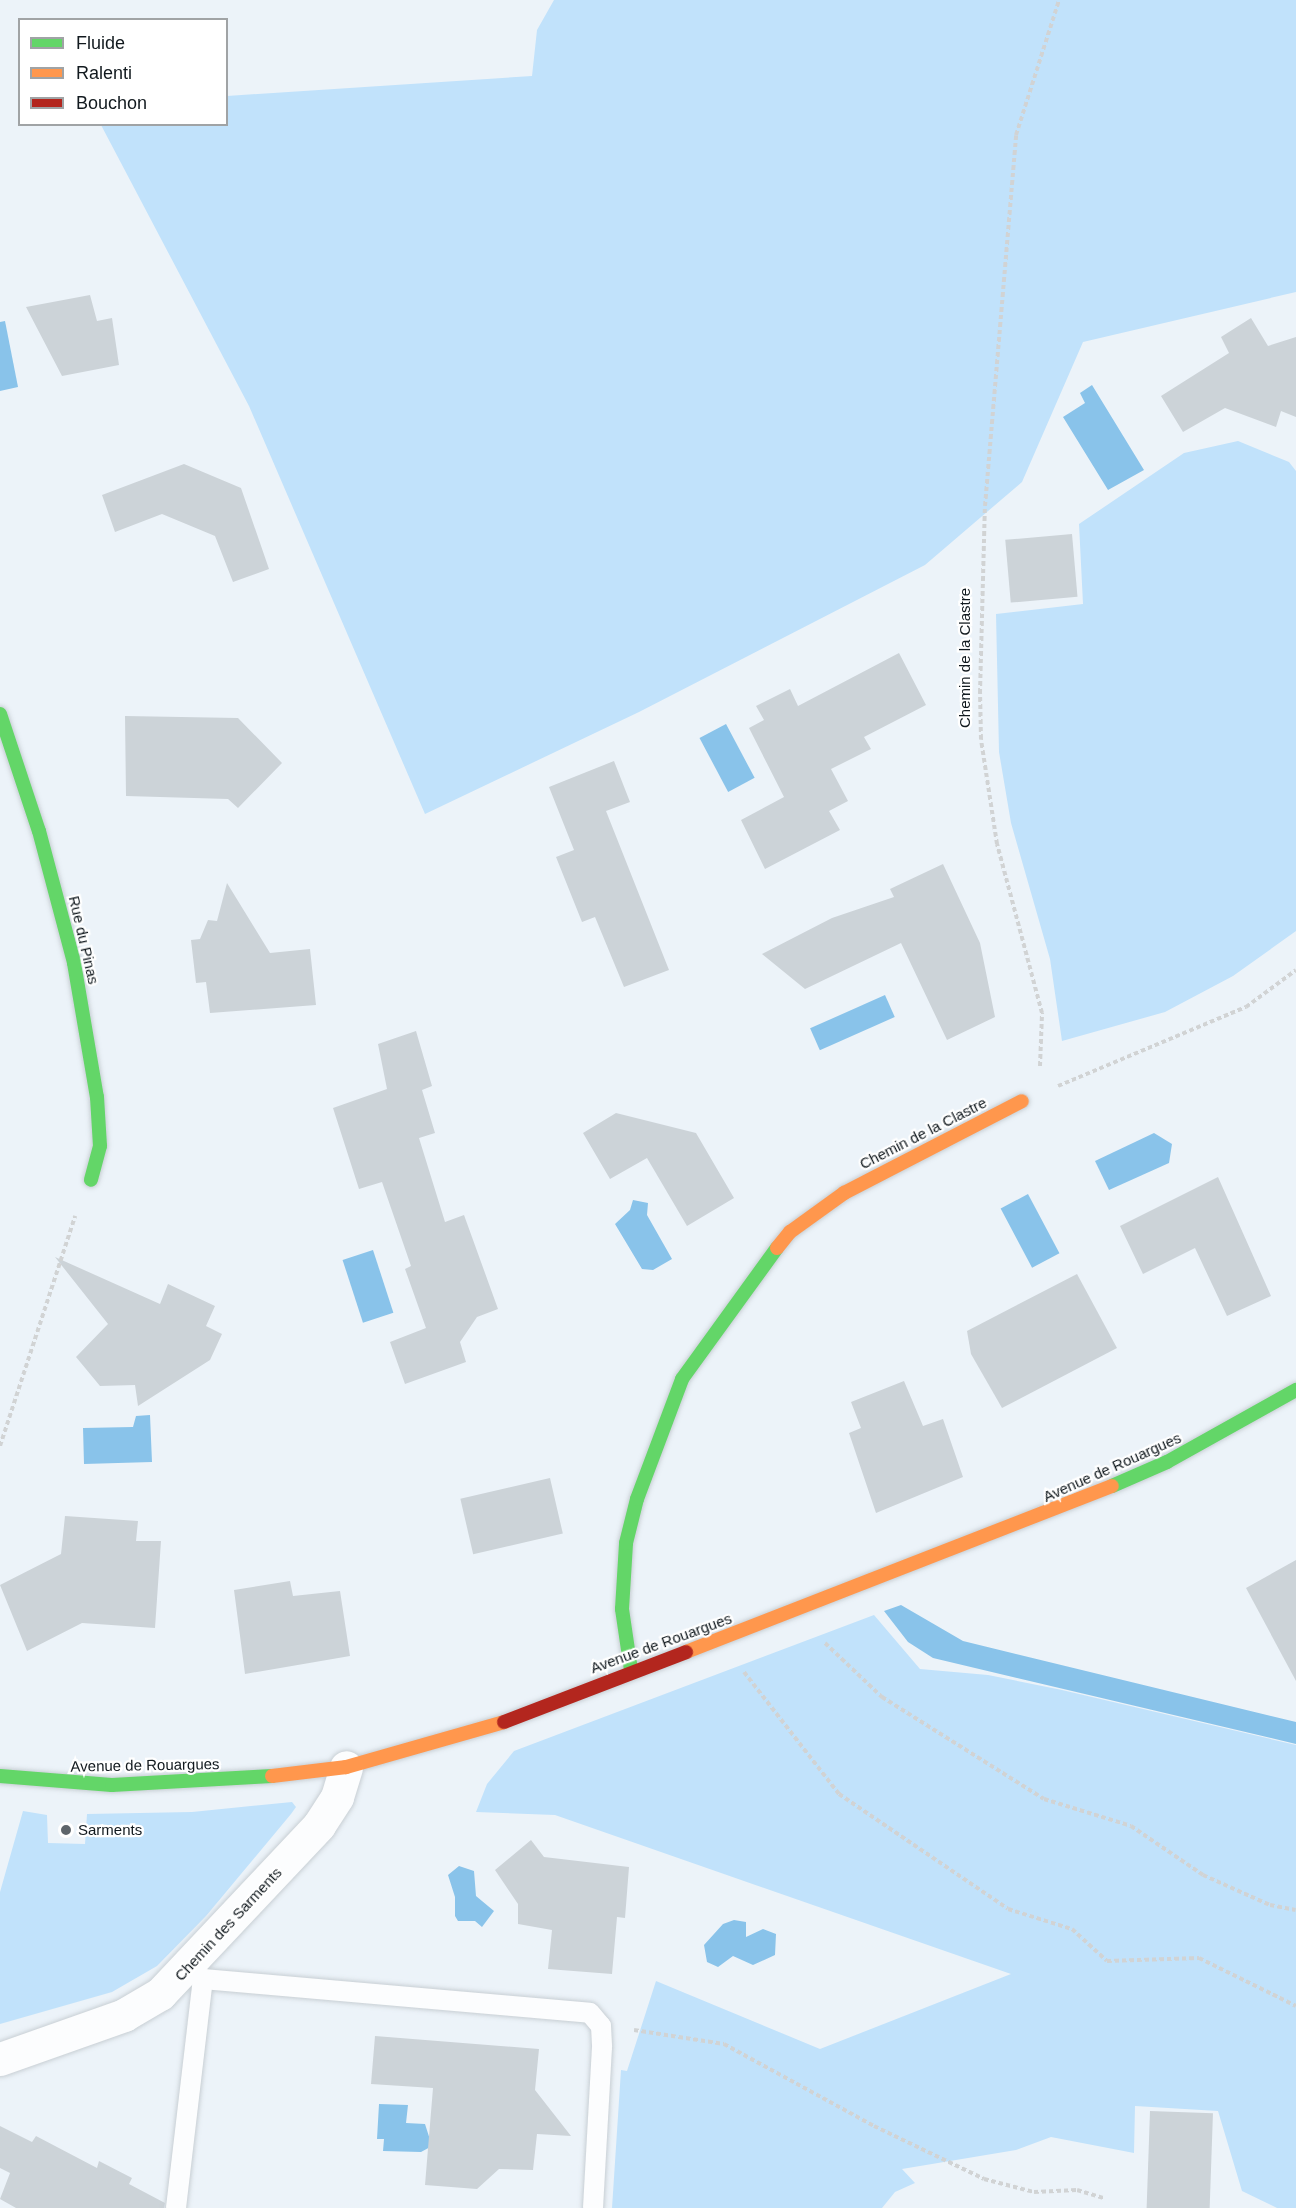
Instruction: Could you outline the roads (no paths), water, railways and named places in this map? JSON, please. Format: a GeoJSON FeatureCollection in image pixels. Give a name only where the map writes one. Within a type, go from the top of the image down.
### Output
{"type":"FeatureCollection","features":[{"type":"Feature","properties":{"kind":"street","name":"Rue du Pinas"},"geometry":{"type":"LineString","coordinates":[[0,714],[39,831],[74,963],[97,1097],[100,1146],[91,1180]]}},
{"type":"Feature","properties":{"kind":"street","name":"Chemin de la Clastre"},"geometry":{"type":"LineString","coordinates":[[631,1671],[622,1609],[626,1543],[637,1499],[682,1379],[738,1296],[790,1232],[844,1193],[1022,1101]]}},
{"type":"Feature","properties":{"kind":"street","name":"Avenue de Rouargues"},"geometry":{"type":"LineString","coordinates":[[0,1776],[45,1782],[185,1784],[346,1767],[483,1730],[631,1671],[1065,1508],[1167,1462],[1296,1390]]}},
{"type":"Feature","properties":{"kind":"street","name":"Chemin des Sarments"},"geometry":{"type":"LineString","coordinates":[[0,2059],[124,2015],[196,1974],[320,1825],[338,1797],[346,1767]]}},
{"type":"Feature","properties":{"kind":"lane"},"geometry":{"type":"LineString","coordinates":[[176,2208],[196,1974],[559,2008],[590,2013],[601,2026],[593,2208]]}},
{"type":"Feature","properties":{"kind":"place","name":"Sarments"},"geometry":{"type":"Point","coordinates":[66,1830]}}]}
